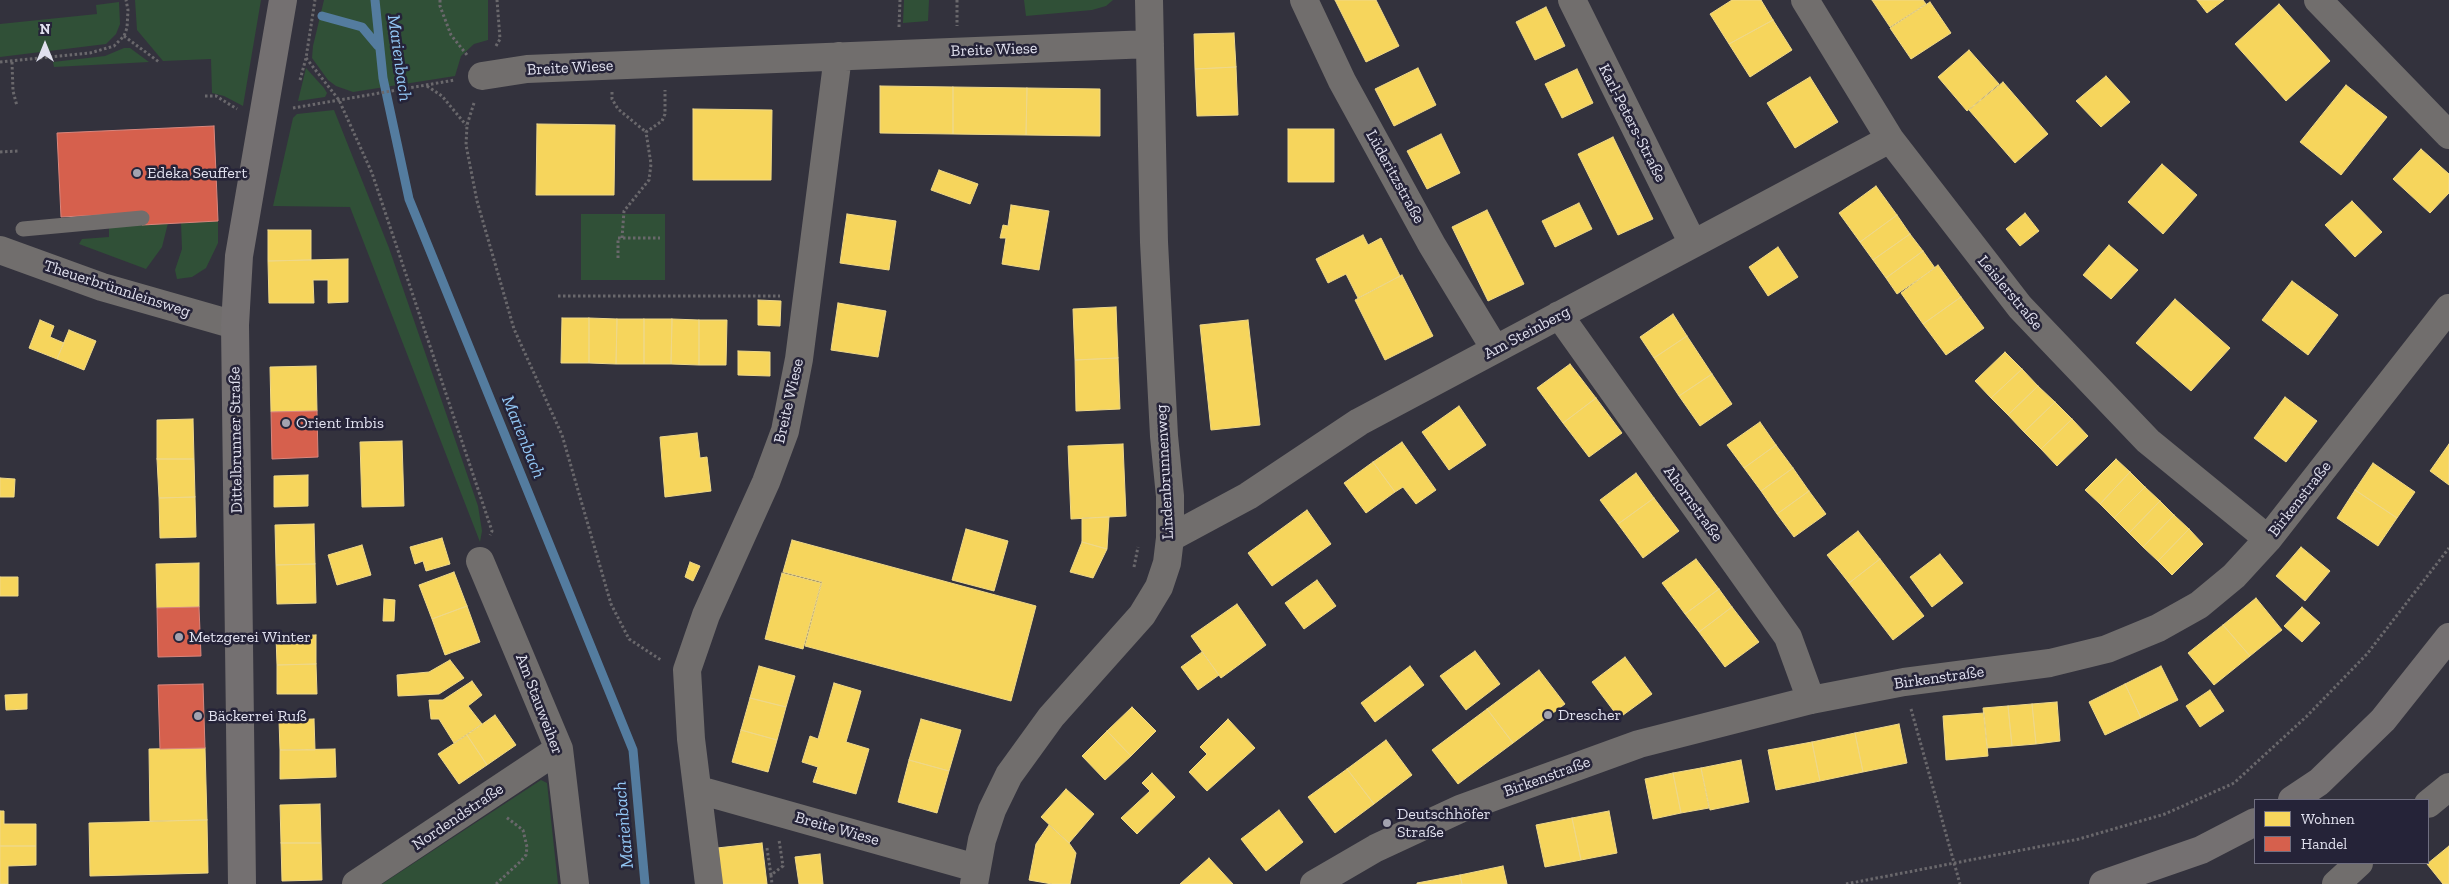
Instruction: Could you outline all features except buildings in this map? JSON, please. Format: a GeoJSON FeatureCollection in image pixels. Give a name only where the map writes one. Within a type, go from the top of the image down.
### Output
{"type":"FeatureCollection","features":[{"type":"Feature","properties":{"kind":"street","name":"Dittelbrunner Straße"},"geometry":{"type":"LineString","coordinates":[[242,884],[235,325],[239,256],[283,0]]}},
{"type":"Feature","properties":{"kind":"street","name":"Lindenbrunnenweg"},"geometry":{"type":"LineString","coordinates":[[975,876],[982,840],[992,810],[1009,775],[1051,717],[1142,615],[1159,587],[1167,563],[1170,538],[1170,496],[1164,436],[1154,242],[1149,0]]}},
{"type":"Feature","properties":{"kind":"street","name":"Lüderitzstraße"},"geometry":{"type":"LineString","coordinates":[[1304,0],[1342,81],[1432,245],[1495,350]]}},
{"type":"Feature","properties":{"kind":"street","name":"Karl-Peters-Straße"},"geometry":{"type":"LineString","coordinates":[[1572,0],[1693,244]]}},
{"type":"Feature","properties":{"kind":"street","name":"Leislerstraße"},"geometry":{"type":"LineString","coordinates":[[1805,0],[1890,140],[2020,307],[2148,441],[2268,539]]}},
{"type":"Feature","properties":{"kind":"street"},"geometry":{"type":"LineString","coordinates":[[2318,0],[2434,123],[2449,135]]}},
{"type":"Feature","properties":{"kind":"street","name":"Breite Wiese"},"geometry":{"type":"LineString","coordinates":[[482,76],[527,69],[1150,44]]}},
{"type":"Feature","properties":{"kind":"street","name":"Breite Wiese"},"geometry":{"type":"LineString","coordinates":[[709,884],[699,790],[691,739],[687,670],[706,615],[766,482],[785,431],[800,359],[838,56]]}},
{"type":"Feature","properties":{"kind":"street","name":"Am Steinberg"},"geometry":{"type":"LineString","coordinates":[[1170,538],[1248,496],[1359,422],[1890,140]]}},
{"type":"Feature","properties":{"kind":"street","name":"Theuerbrünnleinsweg"},"geometry":{"type":"LineString","coordinates":[[0,250],[102,287],[235,325]]}},
{"type":"Feature","properties":{"kind":"street","name":"Birkenstraße"},"geometry":{"type":"LineString","coordinates":[[1314,884],[1411,830],[1546,776],[1640,744],[1811,700],[1904,682],[2050,663],[2115,645],[2158,628],[2199,605],[2234,576],[2268,539],[2449,308]]}},
{"type":"Feature","properties":{"kind":"street","name":"Ahornstraße"},"geometry":{"type":"LineString","coordinates":[[1559,315],[1788,637],[1811,700]]}},
{"type":"Feature","properties":{"kind":"street","name":"Am Stauweiher"},"geometry":{"type":"LineString","coordinates":[[480,561],[559,749],[575,884]]}},
{"type":"Feature","properties":{"kind":"street"},"geometry":{"type":"LineString","coordinates":[[2293,799],[2327,776],[2383,720],[2449,637]]}},
{"type":"Feature","properties":{"kind":"street","name":"Nordendstraße"},"geometry":{"type":"LineString","coordinates":[[356,884],[559,749]]}},
{"type":"Feature","properties":{"kind":"street"},"geometry":{"type":"LineString","coordinates":[[2429,803],[2449,787]]}},
{"type":"Feature","properties":{"kind":"street","name":"Breite Wiese"},"geometry":{"type":"LineString","coordinates":[[699,790],[776,812],[975,876]]}},
{"type":"Feature","properties":{"kind":"street"},"geometry":{"type":"LineString","coordinates":[[2103,884],[2193,853],[2254,822]]}},
{"type":"Feature","properties":{"kind":"street"},"geometry":{"type":"LineString","coordinates":[[2336,884],[2359,864]]}},
{"type":"Feature","properties":{"kind":"lane"},"geometry":{"type":"LineString","coordinates":[[23,229],[142,218]]}},
{"type":"Feature","properties":{"kind":"path"},"geometry":{"type":"LineString","coordinates":[[0,62],[106,49],[114,46],[124,36],[128,19],[126,0]]}},
{"type":"Feature","properties":{"kind":"path"},"geometry":{"type":"LineString","coordinates":[[299,82],[306,58],[315,0]]}},
{"type":"Feature","properties":{"kind":"path"},"geometry":{"type":"LineString","coordinates":[[440,0],[440,6],[451,35],[482,76]]}},
{"type":"Feature","properties":{"kind":"path"},"geometry":{"type":"LineString","coordinates":[[497,0],[500,39],[482,76],[467,125],[466,146],[477,201],[514,329],[562,434],[611,604],[629,638],[655,658],[687,670]]}},
{"type":"Feature","properties":{"kind":"path"},"geometry":{"type":"LineString","coordinates":[[899,30],[900,0]]}},
{"type":"Feature","properties":{"kind":"path"},"geometry":{"type":"LineString","coordinates":[[957,0],[957,26]]}},
{"type":"Feature","properties":{"kind":"path"},"geometry":{"type":"LineString","coordinates":[[124,36],[159,62]]}},
{"type":"Feature","properties":{"kind":"path"},"geometry":{"type":"LineString","coordinates":[[306,58],[339,100],[372,173],[492,531],[480,561]]}},
{"type":"Feature","properties":{"kind":"path"},"geometry":{"type":"LineString","coordinates":[[12,62],[13,91],[17,106]]}},
{"type":"Feature","properties":{"kind":"path"},"geometry":{"type":"LineString","coordinates":[[646,132],[662,120],[664,114],[665,63]]}},
{"type":"Feature","properties":{"kind":"path"},"geometry":{"type":"LineString","coordinates":[[611,66],[612,99],[618,109],[646,132],[647,147],[651,156],[651,172],[643,189],[624,211],[622,217],[622,238]]}},
{"type":"Feature","properties":{"kind":"path"},"geometry":{"type":"LineString","coordinates":[[291,102],[288,108],[482,76]]}},
{"type":"Feature","properties":{"kind":"path"},"geometry":{"type":"LineString","coordinates":[[426,85],[442,96],[467,125]]}},
{"type":"Feature","properties":{"kind":"path"},"geometry":{"type":"LineString","coordinates":[[204,96],[216,96],[241,110],[264,112]]}},
{"type":"Feature","properties":{"kind":"path"},"geometry":{"type":"LineString","coordinates":[[0,152],[19,151]]}},
{"type":"Feature","properties":{"kind":"path"},"geometry":{"type":"LineString","coordinates":[[618,258],[618,238],[660,238]]}},
{"type":"Feature","properties":{"kind":"path"},"geometry":{"type":"LineString","coordinates":[[558,296],[808,296]]}},
{"type":"Feature","properties":{"kind":"path"},"geometry":{"type":"LineString","coordinates":[[1846,884],[2089,836],[2165,814],[2234,783],[2307,716],[2367,654],[2449,548]]}},
{"type":"Feature","properties":{"kind":"path"},"geometry":{"type":"LineString","coordinates":[[1904,682],[1960,884]]}},
{"type":"Feature","properties":{"kind":"path"},"geometry":{"type":"LineString","coordinates":[[484,800],[523,830],[526,838],[526,854],[496,884]]}},
{"type":"Feature","properties":{"kind":"path"},"geometry":{"type":"LineString","coordinates":[[771,875],[783,866],[776,812]]}},
{"type":"Feature","properties":{"kind":"path"},"geometry":{"type":"LineString","coordinates":[[767,848],[772,884]]}},
{"type":"Feature","properties":{"kind":"green space"},"geometry":{"type":"Polygon","coordinates":[[[135,0],[261,0],[243,106],[224,96],[212,93],[211,59],[163,61],[137,30],[135,0]]]}},
{"type":"Feature","properties":{"kind":"green space"},"geometry":{"type":"Polygon","coordinates":[[[324,0],[488,0],[488,40],[474,44],[461,56],[455,76],[353,92],[336,86],[328,80],[312,58],[324,0]]]}},
{"type":"Feature","properties":{"kind":"green space"},"geometry":{"type":"Polygon","coordinates":[[[904,0],[929,0],[928,21],[903,23],[904,0]]]}},
{"type":"Feature","properties":{"kind":"green space"},"geometry":{"type":"Polygon","coordinates":[[[1024,0],[1113,0],[1106,6],[1092,10],[1026,16],[1024,0]]]}},
{"type":"Feature","properties":{"kind":"green space"},"geometry":{"type":"Polygon","coordinates":[[[119,2],[120,24],[116,34],[106,44],[0,57],[0,24],[97,14],[96,5],[119,2]]]}},
{"type":"Feature","properties":{"kind":"green space"},"geometry":{"type":"Polygon","coordinates":[[[124,48],[130,48],[149,62],[54,67],[53,62],[105,56],[124,48]]]}},
{"type":"Feature","properties":{"kind":"green space"},"geometry":{"type":"Polygon","coordinates":[[[306,68],[324,88],[327,93],[325,97],[298,101],[306,68]]]}},
{"type":"Feature","properties":{"kind":"green space"},"geometry":{"type":"Polygon","coordinates":[[[334,110],[389,248],[478,506],[482,531],[480,542],[350,207],[273,206],[293,118],[297,114],[334,110]]]}},
{"type":"Feature","properties":{"kind":"green space"},"geometry":{"type":"Polygon","coordinates":[[[581,214],[665,214],[665,280],[581,280],[581,214]]]}},
{"type":"Feature","properties":{"kind":"green space"},"geometry":{"type":"Polygon","coordinates":[[[218,221],[218,243],[206,268],[192,277],[177,279],[175,270],[182,249],[181,223],[218,221]]]}},
{"type":"Feature","properties":{"kind":"green space"},"geometry":{"type":"Polygon","coordinates":[[[168,223],[162,247],[146,269],[79,244],[82,239],[109,237],[109,227],[168,223]]]}},
{"type":"Feature","properties":{"kind":"green space"},"geometry":{"type":"Polygon","coordinates":[[[541,780],[547,783],[558,884],[382,884],[541,780]]]}},
{"type":"Feature","properties":{"kind":"waterway","name":"Marienbach"},"geometry":{"type":"LineString","coordinates":[[375,0],[383,78],[409,199],[633,750],[645,884]]}},
{"type":"Feature","properties":{"kind":"waterway"},"geometry":{"type":"LineString","coordinates":[[322,16],[362,27],[378,46]]}},
{"type":"Feature","properties":{"kind":"place","name":"Edeka Seuffert"},"geometry":{"type":"Point","coordinates":[137,173]}},
{"type":"Feature","properties":{"kind":"place","name":"Orient Imbis"},"geometry":{"type":"Point","coordinates":[286,423]}},
{"type":"Feature","properties":{"kind":"place","name":"Metzgerei Winter"},"geometry":{"type":"Point","coordinates":[179,637]}},
{"type":"Feature","properties":{"kind":"place","name":"Drescher"},"geometry":{"type":"Point","coordinates":[1548,715]}},
{"type":"Feature","properties":{"kind":"place","name":"Bäckerrei Ruß"},"geometry":{"type":"Point","coordinates":[198,716]}},
{"type":"Feature","properties":{"kind":"place","name":"Deutschhöfer Straße"},"geometry":{"type":"Point","coordinates":[1387,823]}}]}
